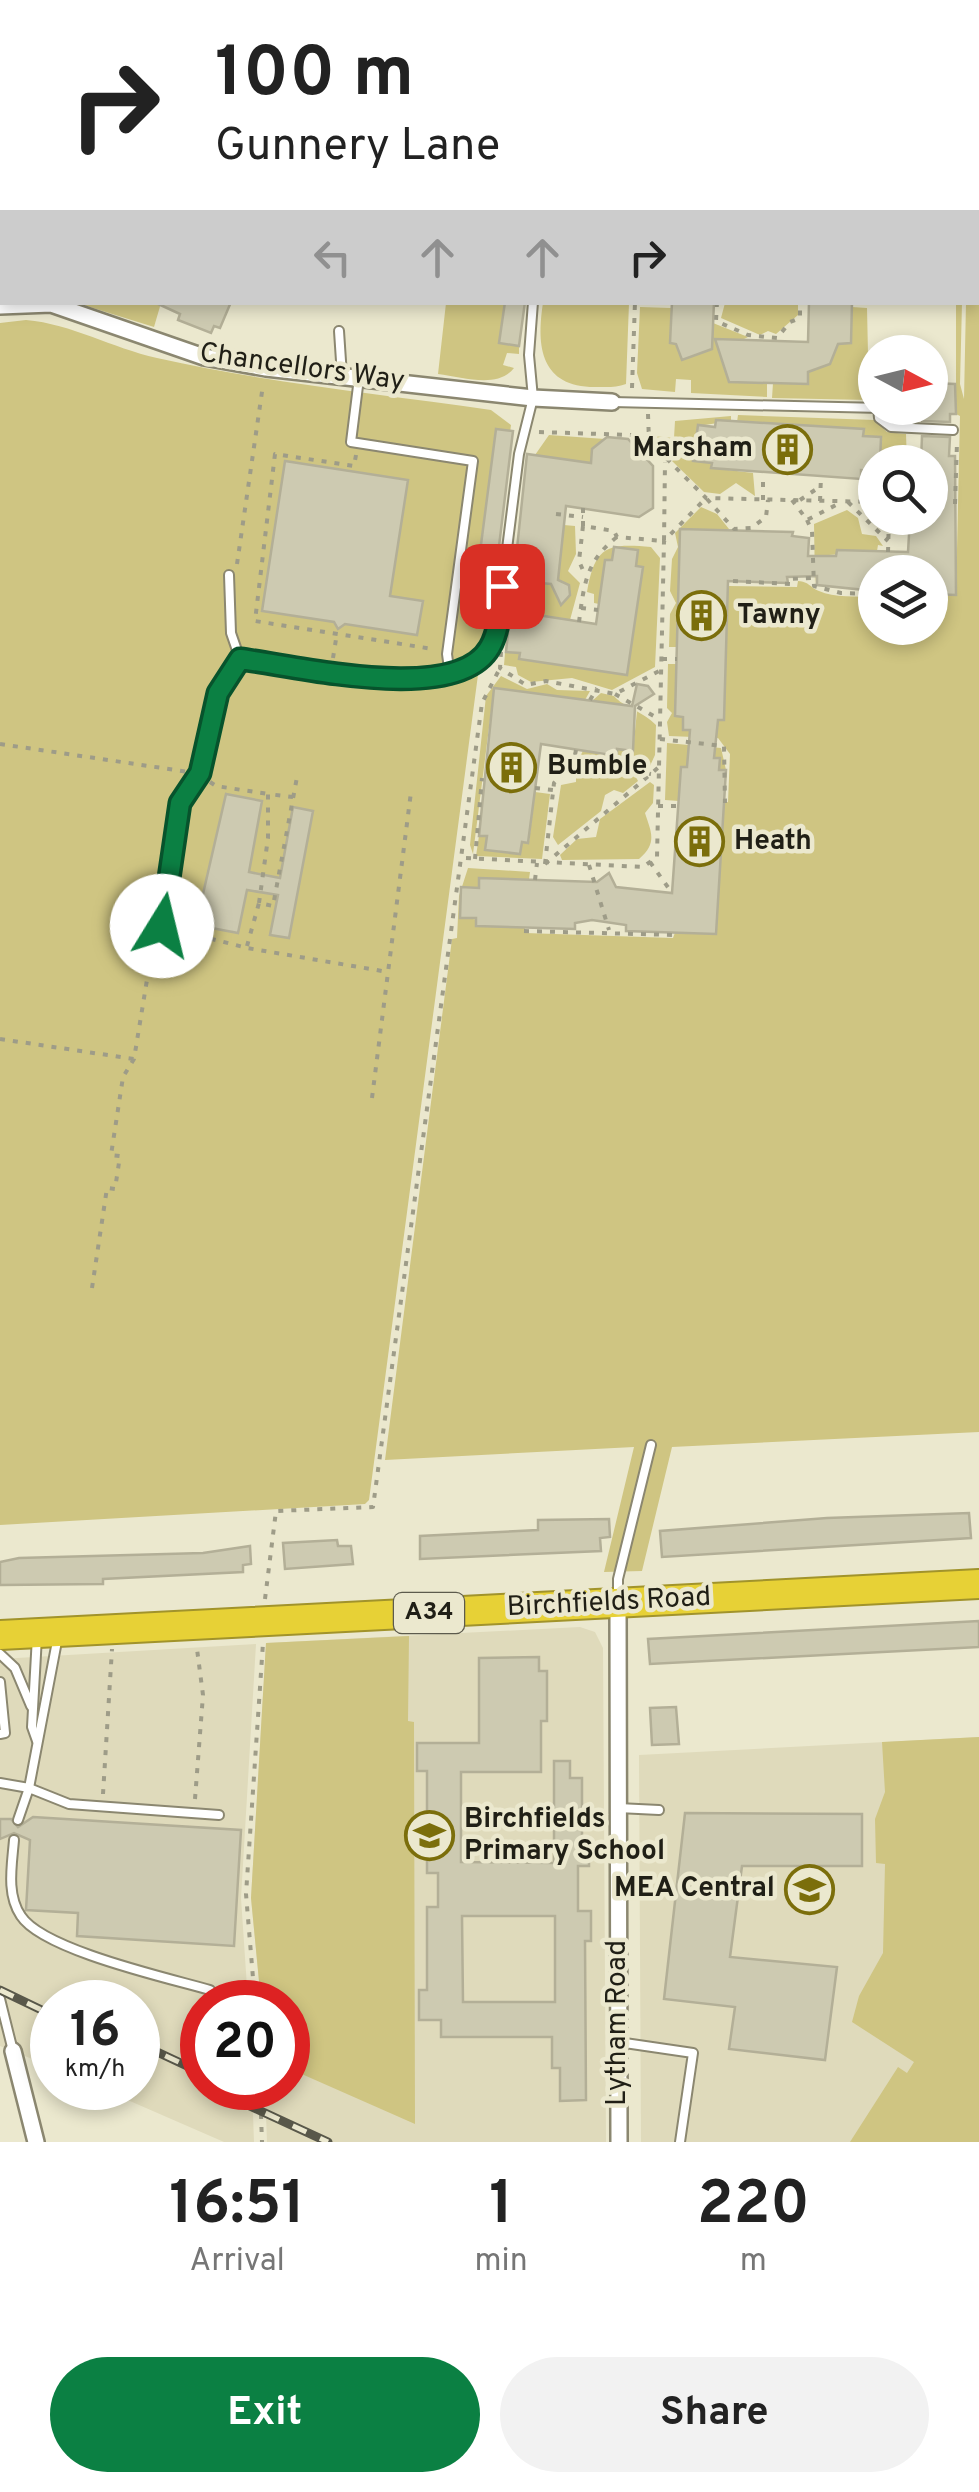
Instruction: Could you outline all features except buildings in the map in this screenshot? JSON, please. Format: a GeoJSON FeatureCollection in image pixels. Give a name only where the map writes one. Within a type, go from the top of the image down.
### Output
{"type":"FeatureCollection","features":[{"type":"Feature","properties":{"kind":"highway","name":"Birchfields Road"},"geometry":{"type":"LineString","coordinates":[[0,1635],[979,1584]]}},
{"type":"Feature","properties":{"kind":"street","name":"Chancellors Way"},"geometry":{"type":"LineString","coordinates":[[0,306],[26,305]]}},
{"type":"Feature","properties":{"kind":"street","name":"Chancellors Way"},"geometry":{"type":"LineString","coordinates":[[54,305],[204,357],[266,368],[533,398],[612,402]]}},
{"type":"Feature","properties":{"kind":"street","name":"Lytham Road"},"geometry":{"type":"LineString","coordinates":[[618,1603],[618,2142]]}},
{"type":"Feature","properties":{"kind":"street"},"geometry":{"type":"LineString","coordinates":[[14,2051],[36,2142]]}},
{"type":"Feature","properties":{"kind":"lane"},"geometry":{"type":"LineString","coordinates":[[240,659],[397,678],[450,676],[466,670],[491,645],[519,454],[528,432],[533,398],[529,355],[534,305]]}},
{"type":"Feature","properties":{"kind":"lane"},"geometry":{"type":"LineString","coordinates":[[339,331],[342,376]]}},
{"type":"Feature","properties":{"kind":"lane"},"geometry":{"type":"LineString","coordinates":[[359,378],[351,442],[473,461],[448,654],[450,676]]}},
{"type":"Feature","properties":{"kind":"lane"},"geometry":{"type":"LineString","coordinates":[[612,402],[858,408]]}},
{"type":"Feature","properties":{"kind":"lane"},"geometry":{"type":"LineString","coordinates":[[889,425],[953,430]]}},
{"type":"Feature","properties":{"kind":"lane"},"geometry":{"type":"LineString","coordinates":[[229,575],[231,633],[240,659]]}},
{"type":"Feature","properties":{"kind":"lane"},"geometry":{"type":"LineString","coordinates":[[162,926],[180,803],[200,773],[218,693],[240,659]]}},
{"type":"Feature","properties":{"kind":"lane"},"geometry":{"type":"LineString","coordinates":[[618,1603],[618,1579],[652,1445]]}},
{"type":"Feature","properties":{"kind":"lane"},"geometry":{"type":"LineString","coordinates":[[33,1710],[48,1632]]}},
{"type":"Feature","properties":{"kind":"lane"},"geometry":{"type":"LineString","coordinates":[[18,1820],[29,1788],[37,1741],[48,1632]]}},
{"type":"Feature","properties":{"kind":"lane"},"geometry":{"type":"LineString","coordinates":[[0,1654],[15,1668],[33,1710],[37,1741]]}},
{"type":"Feature","properties":{"kind":"lane"},"geometry":{"type":"LineString","coordinates":[[0,1682],[2,1734]]}},
{"type":"Feature","properties":{"kind":"lane"},"geometry":{"type":"LineString","coordinates":[[0,1784],[29,1788],[50,1799],[219,1815]]}},
{"type":"Feature","properties":{"kind":"lane"},"geometry":{"type":"LineString","coordinates":[[618,1808],[659,1810]]}},
{"type":"Feature","properties":{"kind":"lane"},"geometry":{"type":"LineString","coordinates":[[14,1840],[16,1905],[33,1928],[70,1949],[180,1981]]}},
{"type":"Feature","properties":{"kind":"lane"},"geometry":{"type":"LineString","coordinates":[[0,1870],[12,1871]]}},
{"type":"Feature","properties":{"kind":"lane"},"geometry":{"type":"LineString","coordinates":[[0,1999],[14,2051]]}},
{"type":"Feature","properties":{"kind":"lane"},"geometry":{"type":"LineString","coordinates":[[617,2042],[693,2053],[680,2142]]}},
{"type":"Feature","properties":{"kind":"path"},"geometry":{"type":"LineString","coordinates":[[632,403],[636,305]]}},
{"type":"Feature","properties":{"kind":"path"},"geometry":{"type":"LineString","coordinates":[[716,305],[716,320],[748,335],[770,339],[784,333],[790,322],[800,318],[800,305]]}},
{"type":"Feature","properties":{"kind":"path"},"geometry":{"type":"LineString","coordinates":[[229,575],[236,576],[266,368]]}},
{"type":"Feature","properties":{"kind":"path"},"geometry":{"type":"LineString","coordinates":[[648,404],[648,441]]}},
{"type":"Feature","properties":{"kind":"path"},"geometry":{"type":"LineString","coordinates":[[953,430],[957,435],[955,504]]}},
{"type":"Feature","properties":{"kind":"path"},"geometry":{"type":"LineString","coordinates":[[528,432],[632,435],[648,441],[734,529],[751,528],[766,518],[763,474]]}},
{"type":"Feature","properties":{"kind":"path"},"geometry":{"type":"LineString","coordinates":[[357,443],[354,466],[275,454],[262,541],[268,542],[255,620],[428,646],[448,654]]}},
{"type":"Feature","properties":{"kind":"path"},"geometry":{"type":"LineString","coordinates":[[463,858],[643,867],[657,857],[665,462]]}},
{"type":"Feature","properties":{"kind":"path"},"geometry":{"type":"LineString","coordinates":[[820,501],[821,477]]}},
{"type":"Feature","properties":{"kind":"path"},"geometry":{"type":"LineString","coordinates":[[796,500],[820,486]]}},
{"type":"Feature","properties":{"kind":"path"},"geometry":{"type":"LineString","coordinates":[[664,541],[706,498],[858,502]]}},
{"type":"Feature","properties":{"kind":"path"},"geometry":{"type":"LineString","coordinates":[[796,500],[812,531],[811,578],[818,588],[858,592]]}},
{"type":"Feature","properties":{"kind":"path"},"geometry":{"type":"LineString","coordinates":[[806,520],[845,502]]}},
{"type":"Feature","properties":{"kind":"path"},"geometry":{"type":"LineString","coordinates":[[845,502],[888,541]]}},
{"type":"Feature","properties":{"kind":"path"},"geometry":{"type":"LineString","coordinates":[[583,508],[579,561],[584,575]]}},
{"type":"Feature","properties":{"kind":"path"},"geometry":{"type":"LineString","coordinates":[[556,514],[583,517]]}},
{"type":"Feature","properties":{"kind":"path"},"geometry":{"type":"LineString","coordinates":[[583,526],[614,531],[617,537]]}},
{"type":"Feature","properties":{"kind":"path"},"geometry":{"type":"LineString","coordinates":[[888,535],[888,552]]}},
{"type":"Feature","properties":{"kind":"path"},"geometry":{"type":"LineString","coordinates":[[579,622],[584,575],[597,552],[617,537],[664,541]]}},
{"type":"Feature","properties":{"kind":"path"},"geometry":{"type":"LineString","coordinates":[[732,581],[790,584],[790,579],[811,578]]}},
{"type":"Feature","properties":{"kind":"path"},"geometry":{"type":"LineString","coordinates":[[581,608],[598,610]]}},
{"type":"Feature","properties":{"kind":"path"},"geometry":{"type":"LineString","coordinates":[[332,670],[337,633]]}},
{"type":"Feature","properties":{"kind":"path"},"geometry":{"type":"LineString","coordinates":[[253,1980],[246,1894],[276,1511],[373,1507],[482,703],[500,668],[501,648],[491,645]]}},
{"type":"Feature","properties":{"kind":"path"},"geometry":{"type":"LineString","coordinates":[[662,659],[677,658]]}},
{"type":"Feature","properties":{"kind":"path"},"geometry":{"type":"LineString","coordinates":[[500,668],[526,685],[546,681],[597,688],[660,720]]}},
{"type":"Feature","properties":{"kind":"path"},"geometry":{"type":"LineString","coordinates":[[615,694],[661,670]]}},
{"type":"Feature","properties":{"kind":"path"},"geometry":{"type":"LineString","coordinates":[[590,700],[597,688]]}},
{"type":"Feature","properties":{"kind":"path"},"geometry":{"type":"LineString","coordinates":[[660,739],[724,746],[725,803]]}},
{"type":"Feature","properties":{"kind":"path"},"geometry":{"type":"LineString","coordinates":[[0,744],[200,773],[216,786],[294,797]]}},
{"type":"Feature","properties":{"kind":"path"},"geometry":{"type":"LineString","coordinates":[[545,864],[554,782],[574,764],[576,750]]}},
{"type":"Feature","properties":{"kind":"path"},"geometry":{"type":"LineString","coordinates":[[574,764],[651,774]]}},
{"type":"Feature","properties":{"kind":"path"},"geometry":{"type":"LineString","coordinates":[[545,864],[659,768]]}},
{"type":"Feature","properties":{"kind":"path"},"geometry":{"type":"LineString","coordinates":[[259,903],[274,906],[297,777]]}},
{"type":"Feature","properties":{"kind":"path"},"geometry":{"type":"LineString","coordinates":[[474,859],[482,778]]}},
{"type":"Feature","properties":{"kind":"path"},"geometry":{"type":"LineString","coordinates":[[535,788],[554,790]]}},
{"type":"Feature","properties":{"kind":"path"},"geometry":{"type":"LineString","coordinates":[[372,1098],[411,792]]}},
{"type":"Feature","properties":{"kind":"path"},"geometry":{"type":"LineString","coordinates":[[247,948],[259,903],[268,838],[268,794]]}},
{"type":"Feature","properties":{"kind":"path"},"geometry":{"type":"LineString","coordinates":[[658,806],[678,806]]}},
{"type":"Feature","properties":{"kind":"path"},"geometry":{"type":"LineString","coordinates":[[268,838],[285,840]]}},
{"type":"Feature","properties":{"kind":"path"},"geometry":{"type":"LineString","coordinates":[[650,862],[672,893]]}},
{"type":"Feature","properties":{"kind":"path"},"geometry":{"type":"LineString","coordinates":[[535,880],[536,864]]}},
{"type":"Feature","properties":{"kind":"path"},"geometry":{"type":"LineString","coordinates":[[589,865],[610,932]]}},
{"type":"Feature","properties":{"kind":"path"},"geometry":{"type":"LineString","coordinates":[[92,1288],[106,1188],[115,1189],[120,1156],[111,1155],[124,1077],[134,1059],[150,943],[162,926],[247,948],[388,972]]}},
{"type":"Feature","properties":{"kind":"path"},"geometry":{"type":"LineString","coordinates":[[524,931],[674,936]]}},
{"type":"Feature","properties":{"kind":"path"},"geometry":{"type":"LineString","coordinates":[[0,1039],[134,1059]]}},
{"type":"Feature","properties":{"kind":"path"},"geometry":{"type":"LineString","coordinates":[[194,1814],[203,1695],[196,1645]]}},
{"type":"Feature","properties":{"kind":"path"},"geometry":{"type":"LineString","coordinates":[[102,1806],[112,1650]]}},
{"type":"Feature","properties":{"kind":"path"},"geometry":{"type":"LineString","coordinates":[[261,2110],[262,2142]]}},
{"type":"Feature","properties":{"kind":"shaded area"},"geometry":{"type":"Polygon","coordinates":[[[83,305],[160,305],[154,327],[83,305]]]}},
{"type":"Feature","properties":{"kind":"shaded area"},"geometry":{"type":"Polygon","coordinates":[[[446,305],[505,305],[499,343],[519,346],[519,354],[507,353],[503,365],[514,368],[490,380],[438,374],[446,305]]]}},
{"type":"Feature","properties":{"kind":"shaded area"},"geometry":{"type":"Polygon","coordinates":[[[543,305],[629,305],[626,384],[607,387],[563,380],[546,362],[541,335],[543,305]]]}},
{"type":"Feature","properties":{"kind":"shaded area"},"geometry":{"type":"Polygon","coordinates":[[[724,305],[798,305],[798,315],[776,334],[768,331],[760,335],[721,318],[724,305]]]}},
{"type":"Feature","properties":{"kind":"shaded area"},"geometry":{"type":"Polygon","coordinates":[[[956,305],[962,305],[960,384],[964,399],[966,305],[979,305],[979,1432],[672,1447],[642,1571],[604,1572],[634,1447],[385,1460],[452,939],[457,938],[461,890],[460,917],[525,927],[525,933],[673,938],[723,803],[728,802],[730,754],[718,738],[669,736],[667,722],[672,713],[667,708],[668,664],[677,664],[675,716],[683,717],[683,729],[716,731],[728,586],[797,587],[798,581],[805,582],[832,595],[858,596],[858,645],[948,645],[948,594],[956,594],[960,416],[956,414],[956,305]]]}},
{"type":"Feature","properties":{"kind":"shaded area"},"geometry":{"type":"Polygon","coordinates":[[[640,307],[671,308],[670,343],[676,344],[682,360],[710,350],[713,323],[748,337],[719,352],[728,379],[767,383],[767,397],[691,393],[691,380],[676,379],[675,392],[642,389],[637,373],[640,307]]]}},
{"type":"Feature","properties":{"kind":"shaded area"},"geometry":{"type":"Polygon","coordinates":[[[852,307],[867,308],[868,335],[858,335],[858,400],[772,398],[773,383],[807,384],[808,372],[830,364],[838,344],[851,343],[852,307]]]}},
{"type":"Feature","properties":{"kind":"shaded area"},"geometry":{"type":"Polygon","coordinates":[[[26,320],[60,326],[140,354],[198,367],[491,410],[511,425],[369,1500],[365,1504],[0,1525],[0,323],[26,320]]]}},
{"type":"Feature","properties":{"kind":"shaded area"},"geometry":{"type":"Polygon","coordinates":[[[738,415],[858,419],[858,425],[880,425],[887,432],[906,434],[906,445],[881,445],[881,437],[863,436],[863,430],[737,422],[738,415]]]}},
{"type":"Feature","properties":{"kind":"shaded area"},"geometry":{"type":"Polygon","coordinates":[[[731,416],[731,421],[698,426],[694,460],[712,463],[712,468],[753,473],[755,496],[736,483],[720,494],[704,492],[672,461],[677,456],[668,445],[662,448],[652,436],[674,438],[675,421],[731,416]]]}},
{"type":"Feature","properties":{"kind":"shaded area"},"geometry":{"type":"Polygon","coordinates":[[[549,435],[605,439],[592,449],[591,463],[535,455],[549,435]]]}},
{"type":"Feature","properties":{"kind":"shaded area"},"geometry":{"type":"Polygon","coordinates":[[[701,507],[717,514],[729,529],[680,529],[677,647],[669,647],[670,614],[676,603],[670,591],[672,559],[678,547],[675,533],[701,507]]]}},
{"type":"Feature","properties":{"kind":"shaded area"},"geometry":{"type":"Polygon","coordinates":[[[847,510],[858,518],[858,535],[876,536],[883,546],[878,545],[877,551],[817,556],[815,585],[814,524],[847,510]]]}},
{"type":"Feature","properties":{"kind":"shaded area"},"geometry":{"type":"Polygon","coordinates":[[[564,525],[575,526],[576,554],[568,571],[580,583],[570,620],[510,616],[506,651],[520,653],[520,659],[627,675],[642,567],[636,566],[638,550],[615,547],[651,547],[660,558],[655,667],[612,690],[572,678],[531,682],[518,675],[516,667],[504,665],[509,606],[525,609],[527,596],[511,592],[514,580],[559,572],[564,525]]]}},
{"type":"Feature","properties":{"kind":"shaded area"},"geometry":{"type":"Polygon","coordinates":[[[615,547],[612,561],[605,560],[599,604],[594,603],[594,594],[587,592],[594,565],[599,556],[615,547]]]}},
{"type":"Feature","properties":{"kind":"shaded area"},"geometry":{"type":"Polygon","coordinates":[[[501,676],[527,689],[547,684],[557,690],[590,691],[585,700],[494,688],[473,854],[470,845],[486,696],[501,676]]]}},
{"type":"Feature","properties":{"kind":"shaded area"},"geometry":{"type":"Polygon","coordinates":[[[601,693],[614,696],[636,711],[592,701],[601,693]]]}},
{"type":"Feature","properties":{"kind":"shaded area"},"geometry":{"type":"Polygon","coordinates":[[[637,711],[656,725],[655,755],[649,768],[578,760],[583,751],[617,756],[617,749],[633,751],[637,711]]]}},
{"type":"Feature","properties":{"kind":"shaded area"},"geometry":{"type":"Polygon","coordinates":[[[667,743],[721,748],[726,770],[719,770],[720,759],[688,757],[687,767],[681,768],[679,801],[665,800],[667,743]]]}},
{"type":"Feature","properties":{"kind":"shaded area"},"geometry":{"type":"Polygon","coordinates":[[[576,768],[635,775],[638,781],[623,793],[614,790],[605,795],[601,811],[558,845],[553,837],[561,785],[576,782],[576,768]]]}},
{"type":"Feature","properties":{"kind":"shaded area"},"geometry":{"type":"Polygon","coordinates":[[[650,782],[654,785],[653,803],[645,813],[651,842],[639,859],[562,860],[560,855],[577,839],[596,837],[600,819],[650,782]]]}},
{"type":"Feature","properties":{"kind":"shaded area"},"geometry":{"type":"Polygon","coordinates":[[[535,792],[550,794],[542,859],[476,856],[479,836],[487,836],[485,850],[520,854],[522,842],[529,842],[535,792]]]}},
{"type":"Feature","properties":{"kind":"shaded area"},"geometry":{"type":"Polygon","coordinates":[[[468,868],[530,872],[529,879],[480,878],[479,888],[462,888],[468,868]]]}},
{"type":"Feature","properties":{"kind":"shaded area","name":"Birchfields Primary School"},"geometry":{"type":"Polygon","coordinates":[[[580,1627],[595,1632],[603,1648],[606,2142],[267,2142],[266,2110],[310,2110],[310,1980],[259,1980],[251,1898],[266,1643],[580,1627]]]}},
{"type":"Feature","properties":{"kind":"shaded area"},"geometry":{"type":"Polygon","coordinates":[[[409,1636],[408,1721],[414,1722],[415,2124],[310,2078],[310,1980],[259,1980],[251,1898],[266,1643],[409,1636]]]}},
{"type":"Feature","properties":{"kind":"shaded area"},"geometry":{"type":"Polygon","coordinates":[[[256,1644],[241,1898],[247,1980],[180,1980],[180,2110],[253,2110],[254,2142],[224,2142],[151,2110],[160,2110],[160,1980],[30,1980],[30,2058],[0,2046],[0,1659],[256,1644]]]}},
{"type":"Feature","properties":{"kind":"shaded area","name":"MEA Central"},"geometry":{"type":"Polygon","coordinates":[[[979,1737],[979,2142],[641,2142],[639,1755],[979,1737]]]}},
{"type":"Feature","properties":{"kind":"shaded area"},"geometry":{"type":"Polygon","coordinates":[[[979,1737],[979,2142],[850,2142],[898,2067],[907,2073],[914,2062],[852,2022],[859,1996],[883,1953],[885,1864],[876,1863],[875,1819],[885,1792],[882,1742],[979,1737]]]}},
{"type":"Feature","properties":{"kind":"railway"},"geometry":{"type":"LineString","coordinates":[[0,1990],[30,2004]]}},
{"type":"Feature","properties":{"kind":"railway"},"geometry":{"type":"LineString","coordinates":[[160,2053],[180,2063]]}},
{"type":"Feature","properties":{"kind":"railway"},"geometry":{"type":"LineString","coordinates":[[259,2110],[328,2142]]}},
{"type":"Feature","properties":{"kind":"place","name":"Marsham"},"geometry":{"type":"Point","coordinates":[788,449]}},
{"type":"Feature","properties":{"kind":"place","name":"Tawny"},"geometry":{"type":"Point","coordinates":[702,616]}},
{"type":"Feature","properties":{"kind":"place","name":"Bumble"},"geometry":{"type":"Point","coordinates":[512,767]}},
{"type":"Feature","properties":{"kind":"place","name":"Heath"},"geometry":{"type":"Point","coordinates":[699,842]}},
{"type":"Feature","properties":{"kind":"place","name":"Birchfields Primary School"},"geometry":{"type":"Point","coordinates":[429,1836]}},
{"type":"Feature","properties":{"kind":"place","name":"MEA Central"},"geometry":{"type":"Point","coordinates":[810,1889]}},
{"type":"Feature","properties":{"kind":"route"},"geometry":{"type":"LineString","coordinates":[[162,926],[180,803],[200,773],[218,693],[228,672],[240,659],[397,678],[450,676],[466,670],[491,645],[502,586]]}}]}
